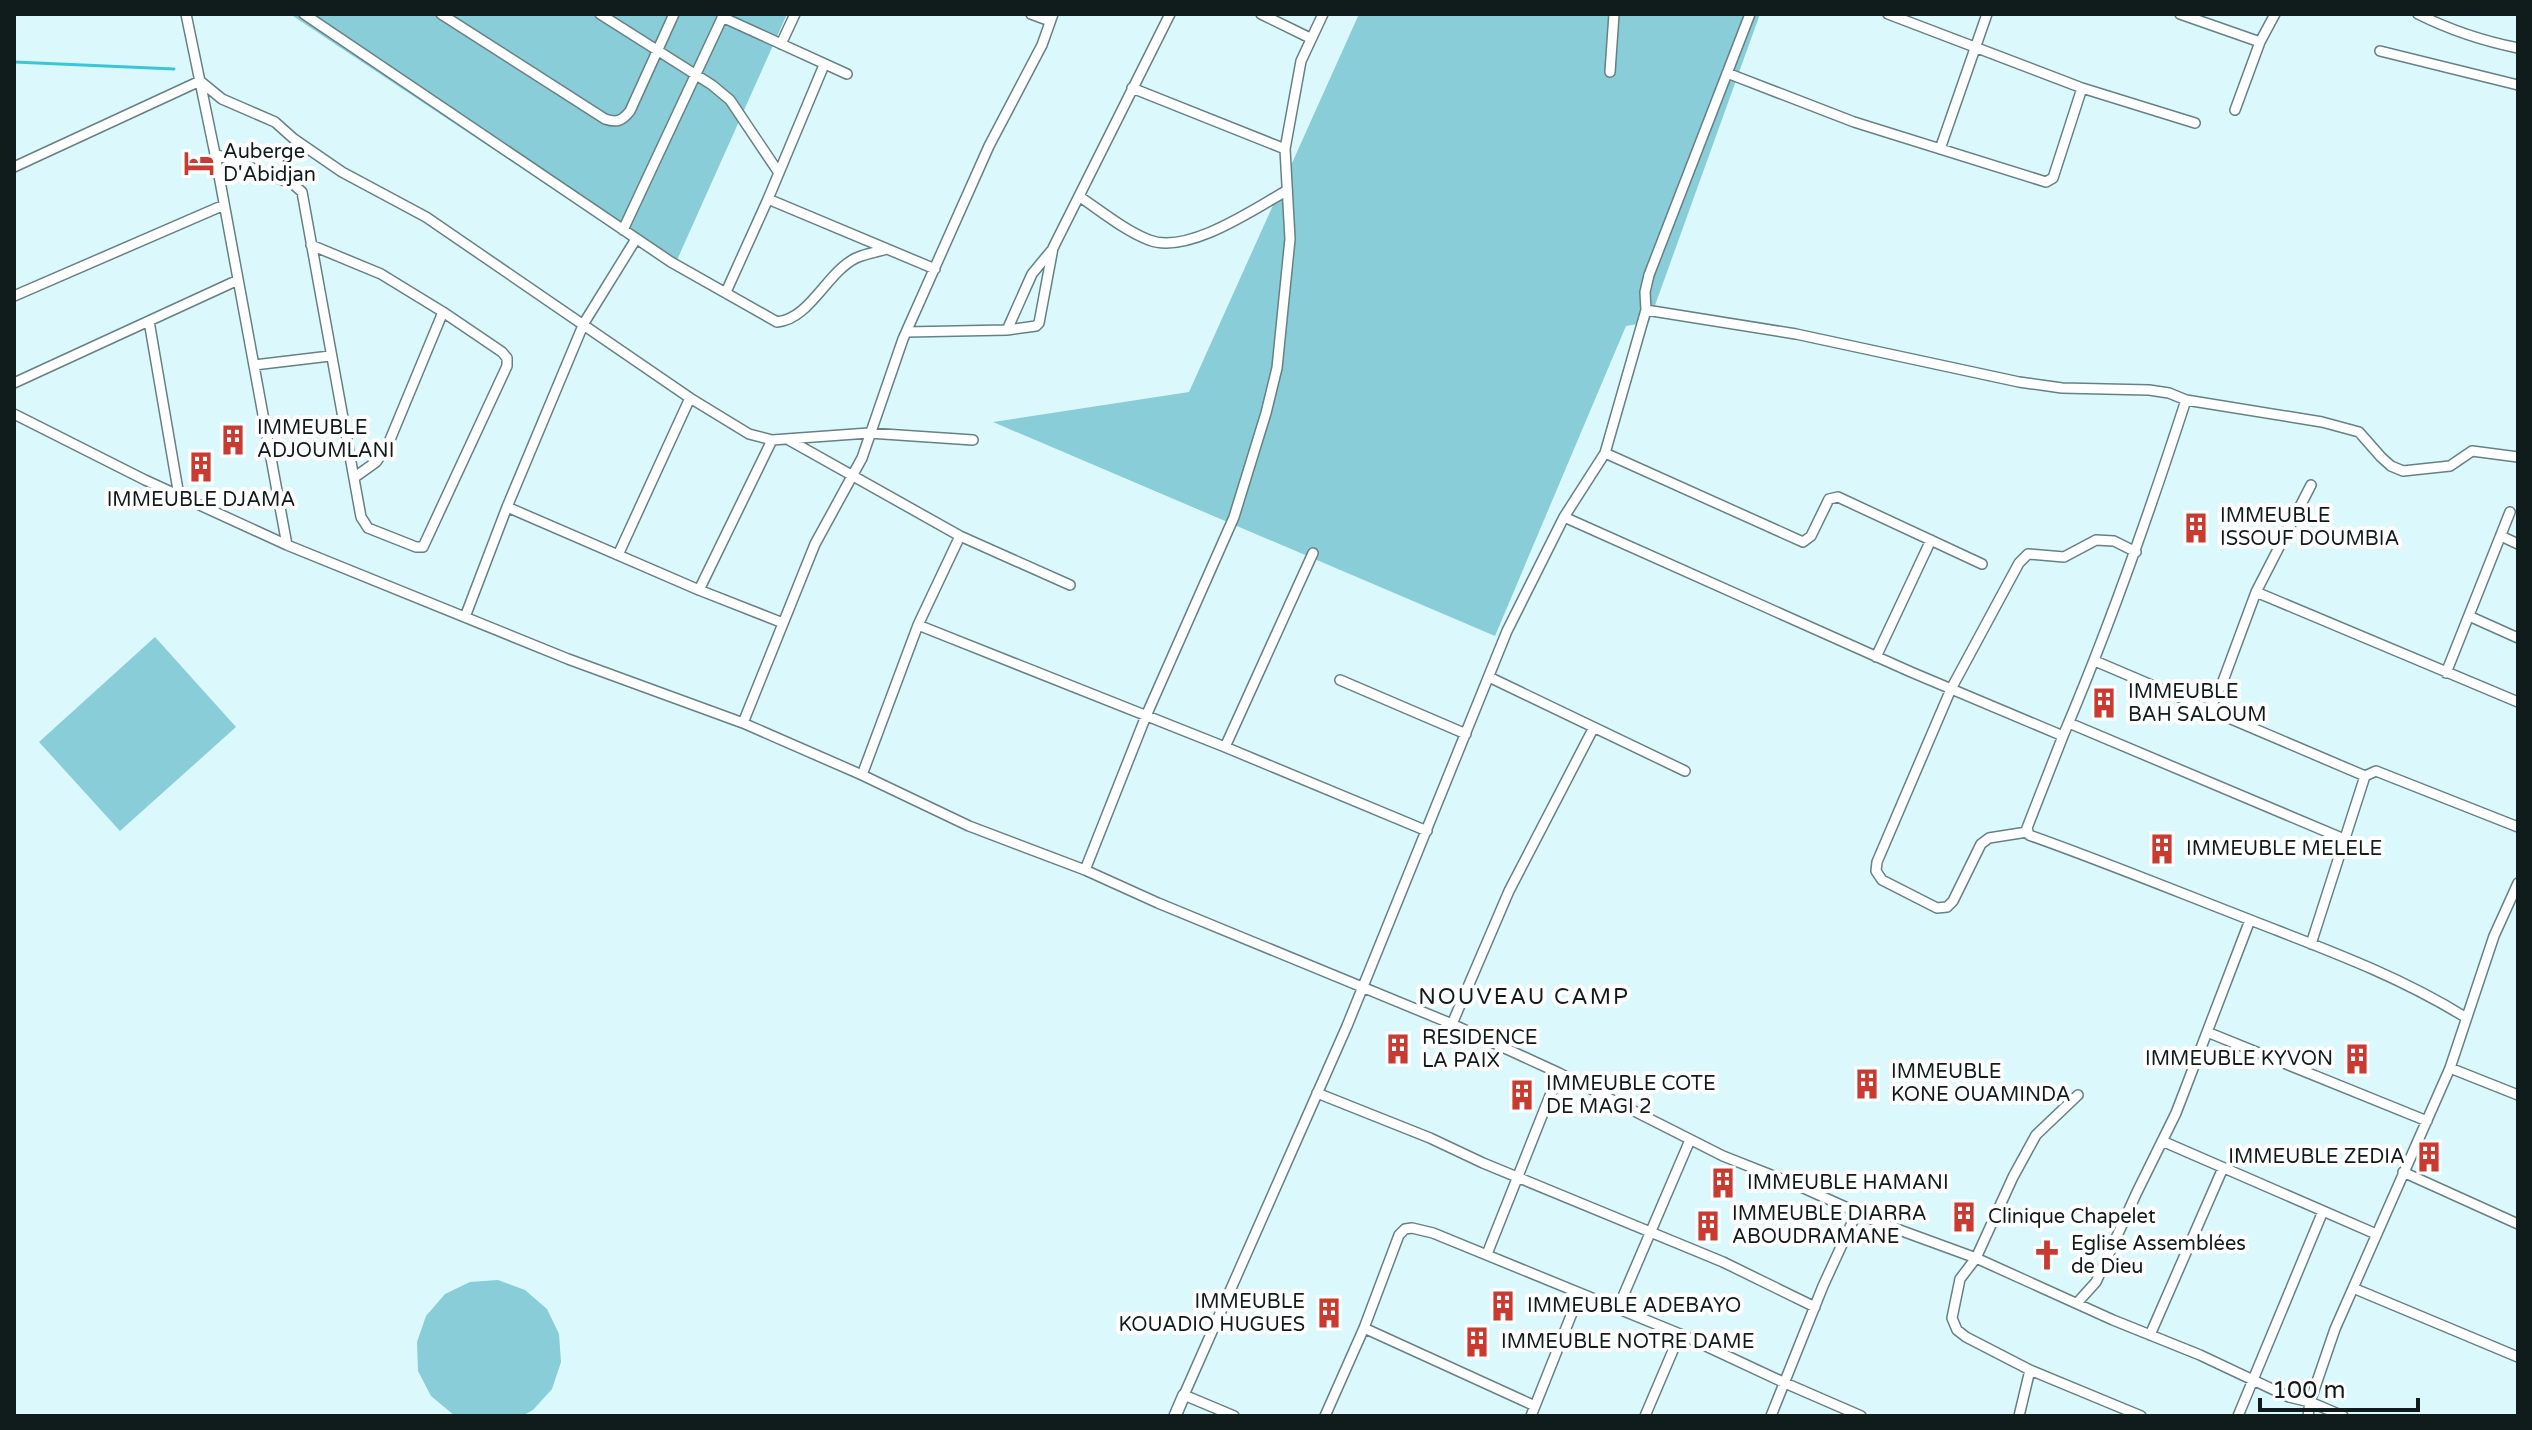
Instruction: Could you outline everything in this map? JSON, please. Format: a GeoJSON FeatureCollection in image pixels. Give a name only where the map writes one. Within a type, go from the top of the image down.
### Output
{"type":"FeatureCollection","features":[{"type":"Feature","properties":{"kind":"street"},"geometry":{"type":"LineString","coordinates":[[186,14],[287,545]]}},
{"type":"Feature","properties":{"kind":"street"},"geometry":{"type":"LineString","coordinates":[[304,14],[671,262],[777,322],[784,321],[813,301],[835,274],[855,258],[887,249]]}},
{"type":"Feature","properties":{"kind":"street"},"geometry":{"type":"LineString","coordinates":[[441,14],[614,122],[624,120],[630,111],[674,14]]}},
{"type":"Feature","properties":{"kind":"street"},"geometry":{"type":"LineString","coordinates":[[600,14],[730,100],[779,173]]}},
{"type":"Feature","properties":{"kind":"street"},"geometry":{"type":"LineString","coordinates":[[781,44],[795,14]]}},
{"type":"Feature","properties":{"kind":"street"},"geometry":{"type":"LineString","coordinates":[[743,723],[815,544],[862,458],[906,332],[989,146],[1042,45],[1051,18],[1031,14]]}},
{"type":"Feature","properties":{"kind":"street"},"geometry":{"type":"LineString","coordinates":[[1007,330],[1032,274],[1053,248],[1080,197],[1170,14]]}},
{"type":"Feature","properties":{"kind":"street"},"geometry":{"type":"LineString","coordinates":[[1261,14],[1310,38]]}},
{"type":"Feature","properties":{"kind":"street"},"geometry":{"type":"LineString","coordinates":[[1085,870],[1146,716],[1234,517],[1266,413],[1277,368],[1290,239],[1285,149],[1301,61],[1323,14]]}},
{"type":"Feature","properties":{"kind":"street"},"geometry":{"type":"LineString","coordinates":[[1610,72],[1614,14]]}},
{"type":"Feature","properties":{"kind":"street"},"geometry":{"type":"LineString","coordinates":[[1175,1416],[1363,988],[1507,631],[1564,517],[1605,453],[1646,310],[1645,292],[1649,275],[1750,14]]}},
{"type":"Feature","properties":{"kind":"street"},"geometry":{"type":"LineString","coordinates":[[1888,14],[2082,88],[2195,123]]}},
{"type":"Feature","properties":{"kind":"street"},"geometry":{"type":"LineString","coordinates":[[1940,149],[1987,14]]}},
{"type":"Feature","properties":{"kind":"street"},"geometry":{"type":"LineString","coordinates":[[2180,14],[2260,42]]}},
{"type":"Feature","properties":{"kind":"street"},"geometry":{"type":"LineString","coordinates":[[2235,110],[2260,42],[2275,14]]}},
{"type":"Feature","properties":{"kind":"street"},"geometry":{"type":"LineString","coordinates":[[2418,14],[2443,27],[2518,48]]}},
{"type":"Feature","properties":{"kind":"street"},"geometry":{"type":"LineString","coordinates":[[623,230],[723,15],[847,74]]}},
{"type":"Feature","properties":{"kind":"street"},"geometry":{"type":"LineString","coordinates":[[2380,51],[2518,85]]}},
{"type":"Feature","properties":{"kind":"street"},"geometry":{"type":"LineString","coordinates":[[726,292],[824,65]]}},
{"type":"Feature","properties":{"kind":"street"},"geometry":{"type":"LineString","coordinates":[[1727,73],[1854,122],[2046,182],[2053,178],[2082,88]]}},
{"type":"Feature","properties":{"kind":"street"},"geometry":{"type":"LineString","coordinates":[[14,167],[200,81]]}},
{"type":"Feature","properties":{"kind":"street"},"geometry":{"type":"LineString","coordinates":[[200,81],[222,99],[275,122],[342,172],[426,217],[690,398],[749,434],[772,440],[869,433],[973,440]]}},
{"type":"Feature","properties":{"kind":"street"},"geometry":{"type":"LineString","coordinates":[[1132,88],[1285,149]]}},
{"type":"Feature","properties":{"kind":"street"},"geometry":{"type":"LineString","coordinates":[[215,154],[298,187],[302,192],[311,245],[330,356],[363,523],[392,538],[423,547],[507,366],[507,358],[443,312],[381,274],[311,245]]}},
{"type":"Feature","properties":{"kind":"street"},"geometry":{"type":"LineString","coordinates":[[1080,197],[1131,231],[1165,244],[1183,242],[1240,218],[1286,191]]}},
{"type":"Feature","properties":{"kind":"street"},"geometry":{"type":"LineString","coordinates":[[768,199],[935,269]]}},
{"type":"Feature","properties":{"kind":"street"},"geometry":{"type":"LineString","coordinates":[[14,296],[224,205]]}},
{"type":"Feature","properties":{"kind":"street"},"geometry":{"type":"LineString","coordinates":[[465,617],[584,323],[636,239]]}},
{"type":"Feature","properties":{"kind":"street"},"geometry":{"type":"LineString","coordinates":[[906,332],[1007,330],[1036,326],[1053,248]]}},
{"type":"Feature","properties":{"kind":"street"},"geometry":{"type":"LineString","coordinates":[[14,383],[238,280]]}},
{"type":"Feature","properties":{"kind":"street"},"geometry":{"type":"LineString","coordinates":[[1646,310],[1796,334],[2019,382],[2062,388],[2149,390],[2186,400],[2322,422],[2359,432],[2391,466],[2403,471],[2450,466],[2472,451],[2518,457]]}},
{"type":"Feature","properties":{"kind":"street"},"geometry":{"type":"LineString","coordinates":[[355,477],[376,462],[387,447],[443,312]]}},
{"type":"Feature","properties":{"kind":"street"},"geometry":{"type":"LineString","coordinates":[[149,321],[179,496]]}},
{"type":"Feature","properties":{"kind":"street"},"geometry":{"type":"LineString","coordinates":[[254,365],[330,356]]}},
{"type":"Feature","properties":{"kind":"street"},"geometry":{"type":"LineString","coordinates":[[618,555],[690,398]]}},
{"type":"Feature","properties":{"kind":"street"},"geometry":{"type":"LineString","coordinates":[[2027,832],[2136,552],[2186,400]]}},
{"type":"Feature","properties":{"kind":"street"},"geometry":{"type":"LineString","coordinates":[[14,414],[179,496],[287,545],[568,659],[743,723],[969,826],[1085,870],[1452,1024],[1559,1073],[1723,1156],[1921,1239],[1976,1258],[2289,1397],[2343,1416]]}},
{"type":"Feature","properties":{"kind":"street"},"geometry":{"type":"LineString","coordinates":[[788,439],[960,536],[1070,585]]}},
{"type":"Feature","properties":{"kind":"street"},"geometry":{"type":"LineString","coordinates":[[699,590],[772,440]]}},
{"type":"Feature","properties":{"kind":"street"},"geometry":{"type":"LineString","coordinates":[[1605,453],[1803,542],[1811,536],[1832,496],[1982,564]]}},
{"type":"Feature","properties":{"kind":"street"},"geometry":{"type":"LineString","coordinates":[[2210,709],[2256,592],[2311,485]]}},
{"type":"Feature","properties":{"kind":"street"},"geometry":{"type":"LineString","coordinates":[[507,507],[783,623]]}},
{"type":"Feature","properties":{"kind":"street"},"geometry":{"type":"LineString","coordinates":[[2446,673],[2510,512]]}},
{"type":"Feature","properties":{"kind":"street"},"geometry":{"type":"LineString","coordinates":[[1564,517],[1876,657],[2063,736]]}},
{"type":"Feature","properties":{"kind":"street"},"geometry":{"type":"LineString","coordinates":[[862,775],[918,625],[960,536]]}},
{"type":"Feature","properties":{"kind":"street"},"geometry":{"type":"LineString","coordinates":[[2501,536],[2518,544]]}},
{"type":"Feature","properties":{"kind":"street"},"geometry":{"type":"LineString","coordinates":[[1876,657],[1931,540]]}},
{"type":"Feature","properties":{"kind":"street"},"geometry":{"type":"LineString","coordinates":[[2136,552],[2114,541],[2096,540],[2064,557],[2028,554],[2019,563],[1951,689],[1877,862],[1876,871],[1882,880],[1937,908],[1947,907],[1953,901],[1981,844],[1989,838],[2027,832],[2371,966],[2426,993],[2465,1017]]}},
{"type":"Feature","properties":{"kind":"street"},"geometry":{"type":"LineString","coordinates":[[1225,747],[1313,553]]}},
{"type":"Feature","properties":{"kind":"street"},"geometry":{"type":"LineString","coordinates":[[2256,592],[2518,702]]}},
{"type":"Feature","properties":{"kind":"street"},"geometry":{"type":"LineString","coordinates":[[2469,616],[2518,638]]}},
{"type":"Feature","properties":{"kind":"street"},"geometry":{"type":"LineString","coordinates":[[918,625],[1427,831]]}},
{"type":"Feature","properties":{"kind":"street"},"geometry":{"type":"LineString","coordinates":[[2095,661],[2365,776]]}},
{"type":"Feature","properties":{"kind":"street"},"geometry":{"type":"LineString","coordinates":[[1489,677],[1685,771]]}},
{"type":"Feature","properties":{"kind":"street"},"geometry":{"type":"LineString","coordinates":[[1340,680],[1466,734]]}},
{"type":"Feature","properties":{"kind":"street"},"geometry":{"type":"LineString","coordinates":[[2069,723],[2344,839]]}},
{"type":"Feature","properties":{"kind":"street"},"geometry":{"type":"LineString","coordinates":[[1452,1024],[1509,891],[1593,729]]}},
{"type":"Feature","properties":{"kind":"street"},"geometry":{"type":"LineString","coordinates":[[2311,944],[2365,776],[2376,771],[2518,827]]}},
{"type":"Feature","properties":{"kind":"street"},"geometry":{"type":"LineString","coordinates":[[2308,1416],[2335,1329],[2450,1068],[2504,910],[2518,883]]}},
{"type":"Feature","properties":{"kind":"street"},"geometry":{"type":"LineString","coordinates":[[2077,1303],[2096,1282],[2176,1113],[2250,920]]}},
{"type":"Feature","properties":{"kind":"street"},"geometry":{"type":"LineString","coordinates":[[2207,1032],[2427,1121]]}},
{"type":"Feature","properties":{"kind":"street"},"geometry":{"type":"LineString","coordinates":[[2450,1068],[2518,1095]]}},
{"type":"Feature","properties":{"kind":"street"},"geometry":{"type":"LineString","coordinates":[[1487,1254],[1559,1073]]}},
{"type":"Feature","properties":{"kind":"street"},"geometry":{"type":"LineString","coordinates":[[1317,1093],[1723,1262],[1815,1307]]}},
{"type":"Feature","properties":{"kind":"street"},"geometry":{"type":"LineString","coordinates":[[2078,1095],[2043,1126],[2030,1144],[1976,1258],[1960,1279],[1952,1318],[1966,1337],[2030,1370],[2141,1416]]}},
{"type":"Feature","properties":{"kind":"street"},"geometry":{"type":"LineString","coordinates":[[1618,1308],[1690,1140]]}},
{"type":"Feature","properties":{"kind":"street"},"geometry":{"type":"LineString","coordinates":[[2162,1141],[2376,1234]]}},
{"type":"Feature","properties":{"kind":"street"},"geometry":{"type":"LineString","coordinates":[[2150,1335],[2223,1168]]}},
{"type":"Feature","properties":{"kind":"street"},"geometry":{"type":"LineString","coordinates":[[2403,1172],[2518,1224]]}},
{"type":"Feature","properties":{"kind":"street"},"geometry":{"type":"LineString","coordinates":[[2238,1416],[2323,1211]]}},
{"type":"Feature","properties":{"kind":"street"},"geometry":{"type":"LineString","coordinates":[[1771,1416],[1857,1212]]}},
{"type":"Feature","properties":{"kind":"street"},"geometry":{"type":"LineString","coordinates":[[1325,1416],[1364,1328],[1399,1235],[1405,1229],[1423,1229],[1487,1254],[1680,1334],[1861,1416]]}},
{"type":"Feature","properties":{"kind":"street"},"geometry":{"type":"LineString","coordinates":[[2353,1288],[2518,1357]]}},
{"type":"Feature","properties":{"kind":"street"},"geometry":{"type":"LineString","coordinates":[[1364,1328],[1533,1411],[1580,1293]]}},
{"type":"Feature","properties":{"kind":"street"},"geometry":{"type":"LineString","coordinates":[[1645,1416],[1680,1334]]}},
{"type":"Feature","properties":{"kind":"street"},"geometry":{"type":"LineString","coordinates":[[2019,1416],[2030,1370]]}},
{"type":"Feature","properties":{"kind":"street"},"geometry":{"type":"LineString","coordinates":[[1184,1395],[1234,1416]]}},
{"type":"Feature","properties":{"kind":"shaded area"},"geometry":{"type":"Polygon","coordinates":[[[290,14],[787,14],[673,269],[290,14]]]}},
{"type":"Feature","properties":{"kind":"shaded area"},"geometry":{"type":"Polygon","coordinates":[[[1359,14],[1760,14],[1649,322],[1626,326],[1495,636],[993,422],[1189,392],[1359,14]]]}},
{"type":"Feature","properties":{"kind":"shaded area"},"geometry":{"type":"Polygon","coordinates":[[[155,637],[236,727],[120,831],[39,742],[155,637]]]}},
{"type":"Feature","properties":{"kind":"shaded area"},"geometry":{"type":"Polygon","coordinates":[[[498,1280],[525,1290],[547,1309],[559,1334],[561,1362],[552,1389],[533,1410],[522,1416],[455,1416],[431,1396],[418,1371],[417,1342],[426,1316],[445,1294],[470,1282],[498,1280]]]}},
{"type":"Feature","properties":{"kind":"waterway"},"geometry":{"type":"LineString","coordinates":[[14,62],[174,69]]}},
{"type":"Feature","properties":{"kind":"place","name":"Auberge D'Abidjan"},"geometry":{"type":"Point","coordinates":[199,163]}},
{"type":"Feature","properties":{"kind":"place","name":"IMMEUBLE ADJOUMLANI"},"geometry":{"type":"Point","coordinates":[233,440]}},
{"type":"Feature","properties":{"kind":"place","name":"IMMEUBLE DJAMA"},"geometry":{"type":"Point","coordinates":[201,467]}},
{"type":"Feature","properties":{"kind":"place","name":"IMMEUBLE ISSOUF DOUMBIA"},"geometry":{"type":"Point","coordinates":[2196,528]}},
{"type":"Feature","properties":{"kind":"place","name":"IMMEUBLE BAH SALOUM"},"geometry":{"type":"Point","coordinates":[2104,703]}},
{"type":"Feature","properties":{"kind":"place","name":"IMMEUBLE MELELE"},"geometry":{"type":"Point","coordinates":[2162,849]}},
{"type":"Feature","properties":{"kind":"place","name":"RESIDENCE LA PAIX"},"geometry":{"type":"Point","coordinates":[1398,1049]}},
{"type":"Feature","properties":{"kind":"place","name":"IMMEUBLE KYVON"},"geometry":{"type":"Point","coordinates":[2357,1059]}},
{"type":"Feature","properties":{"kind":"place","name":"IMMEUBLE KONE OUAMINDA"},"geometry":{"type":"Point","coordinates":[1867,1084]}},
{"type":"Feature","properties":{"kind":"place","name":"IMMEUBLE COTE DE MAGI 2"},"geometry":{"type":"Point","coordinates":[1522,1095]}},
{"type":"Feature","properties":{"kind":"place","name":"IMMEUBLE ZEDIA"},"geometry":{"type":"Point","coordinates":[2429,1157]}},
{"type":"Feature","properties":{"kind":"place","name":"IMMEUBLE HAMANI"},"geometry":{"type":"Point","coordinates":[1723,1183]}},
{"type":"Feature","properties":{"kind":"place","name":"Clinique Chapelet"},"geometry":{"type":"Point","coordinates":[1964,1217]}},
{"type":"Feature","properties":{"kind":"place","name":"IMMEUBLE DIARRA ABOUDRAMANE"},"geometry":{"type":"Point","coordinates":[1708,1226]}},
{"type":"Feature","properties":{"kind":"place","name":"Eglise Assemblées de Dieu"},"geometry":{"type":"Point","coordinates":[2047,1255]}},
{"type":"Feature","properties":{"kind":"place","name":"IMMEUBLE ADEBAYO"},"geometry":{"type":"Point","coordinates":[1503,1306]}},
{"type":"Feature","properties":{"kind":"place","name":"IMMEUBLE KOUADIO HUGUES"},"geometry":{"type":"Point","coordinates":[1329,1313]}},
{"type":"Feature","properties":{"kind":"place","name":"IMMEUBLE NOTRE DAME"},"geometry":{"type":"Point","coordinates":[1477,1342]}},
{"type":"Feature","properties":{"kind":"district","name":"NOUVEAU CAMP"},"geometry":{"type":"Point","coordinates":[1524,997]}}]}
